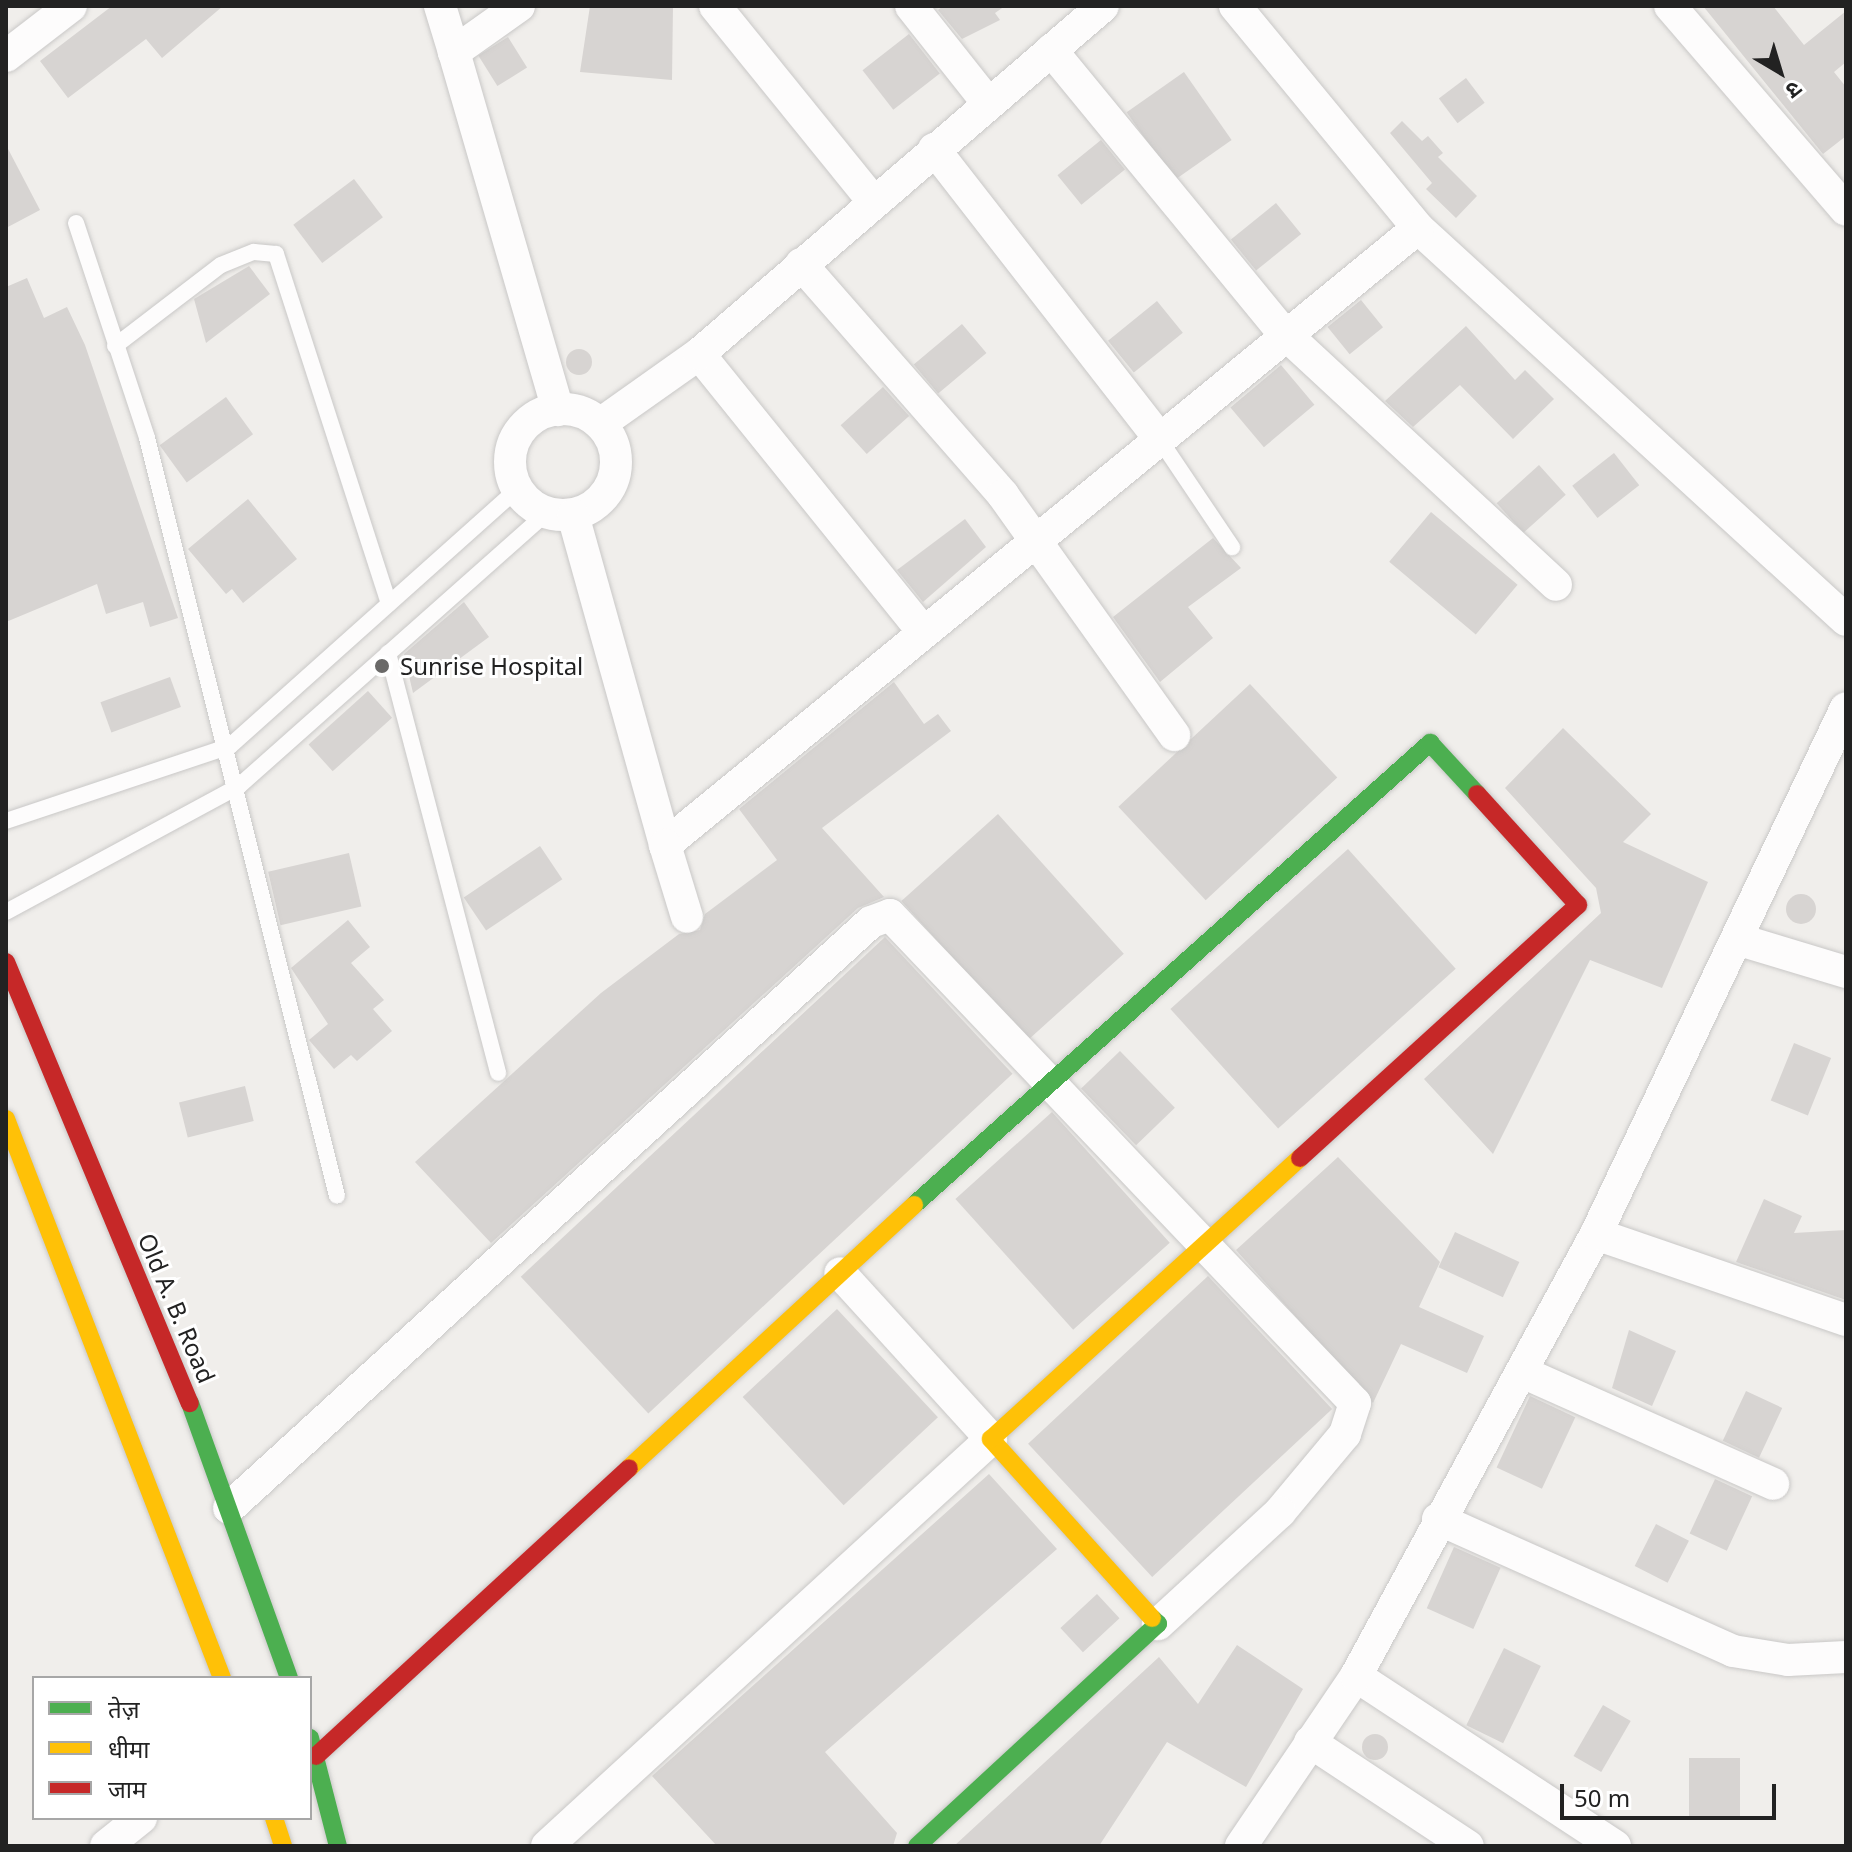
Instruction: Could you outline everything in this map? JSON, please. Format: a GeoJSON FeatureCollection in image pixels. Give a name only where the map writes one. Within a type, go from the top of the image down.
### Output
{"type":"FeatureCollection","features":[{"type":"Feature","properties":{"kind":"street"},"geometry":{"type":"LineString","coordinates":[[6,56],[71,6]]}},
{"type":"Feature","properties":{"kind":"street"},"geometry":{"type":"LineString","coordinates":[[440,6],[558,410]]}},
{"type":"Feature","properties":{"kind":"street"},"geometry":{"type":"LineString","coordinates":[[454,52],[519,6]]}},
{"type":"Feature","properties":{"kind":"street"},"geometry":{"type":"LineString","coordinates":[[715,6],[873,201]]}},
{"type":"Feature","properties":{"kind":"street"},"geometry":{"type":"LineString","coordinates":[[911,6],[988,103]]}},
{"type":"Feature","properties":{"kind":"street"},"geometry":{"type":"LineString","coordinates":[[600,424],[699,354],[1103,6]]}},
{"type":"Feature","properties":{"kind":"street"},"geometry":{"type":"LineString","coordinates":[[1235,6],[1418,228],[1846,620]]}},
{"type":"Feature","properties":{"kind":"street"},"geometry":{"type":"LineString","coordinates":[[1670,6],[1846,210]]}},
{"type":"Feature","properties":{"kind":"street"},"geometry":{"type":"LineString","coordinates":[[1051,50],[1283,332],[1556,585]]}},
{"type":"Feature","properties":{"kind":"street"},"geometry":{"type":"LineString","coordinates":[[934,149],[1157,435]]}},
{"type":"Feature","properties":{"kind":"street"},"geometry":{"type":"LineString","coordinates":[[665,845],[1157,435],[1283,332],[1418,228]]}},
{"type":"Feature","properties":{"kind":"street"},"geometry":{"type":"LineString","coordinates":[[801,264],[1035,536],[1174,735]]}},
{"type":"Feature","properties":{"kind":"street"},"geometry":{"type":"LineString","coordinates":[[699,354],[923,632]]}},
{"type":"Feature","properties":{"kind":"street"},"geometry":{"type":"LineString","coordinates":[[559,514],[598,503],[614,479],[614,449],[600,424],[558,410],[520,432],[510,460],[517,489],[559,514],[687,917]]}},
{"type":"Feature","properties":{"kind":"street"},"geometry":{"type":"LineString","coordinates":[[1241,1846],[1356,1676],[1438,1519],[1596,1234],[1740,940],[1846,708]]}},
{"type":"Feature","properties":{"kind":"street"},"geometry":{"type":"LineString","coordinates":[[338,1846],[313,1747],[840,1273],[1044,1085],[1430,743],[1578,905],[1199,1246],[547,1846]]}},
{"type":"Feature","properties":{"kind":"street"},"geometry":{"type":"LineString","coordinates":[[229,1508],[879,917],[898,919],[1044,1085],[1199,1246],[1343,1382],[1354,1417],[1280,1512],[917,1846]]}},
{"type":"Feature","properties":{"kind":"street"},"geometry":{"type":"LineString","coordinates":[[1740,940],[1846,972]]}},
{"type":"Feature","properties":{"kind":"street","name":"Old A. B. Road"},"geometry":{"type":"LineString","coordinates":[[6,962],[161,1332],[229,1508],[288,1676]]}},
{"type":"Feature","properties":{"kind":"street"},"geometry":{"type":"LineString","coordinates":[[6,1119],[106,1348],[221,1676]]}},
{"type":"Feature","properties":{"kind":"street"},"geometry":{"type":"LineString","coordinates":[[1596,1234],[1846,1320]]}},
{"type":"Feature","properties":{"kind":"street"},"geometry":{"type":"LineString","coordinates":[[840,1273],[1158,1624]]}},
{"type":"Feature","properties":{"kind":"street"},"geometry":{"type":"LineString","coordinates":[[137,1339],[161,1332]]}},
{"type":"Feature","properties":{"kind":"street"},"geometry":{"type":"LineString","coordinates":[[1522,1372],[1773,1484]]}},
{"type":"Feature","properties":{"kind":"street"},"geometry":{"type":"LineString","coordinates":[[1438,1519],[1733,1651],[1788,1660],[1846,1657]]}},
{"type":"Feature","properties":{"kind":"street"},"geometry":{"type":"LineString","coordinates":[[1356,1676],[1615,1846]]}},
{"type":"Feature","properties":{"kind":"street"},"geometry":{"type":"LineString","coordinates":[[1310,1742],[1468,1846]]}},
{"type":"Feature","properties":{"kind":"street"},"geometry":{"type":"LineString","coordinates":[[106,1846],[138,1820]]}},
{"type":"Feature","properties":{"kind":"street"},"geometry":{"type":"LineString","coordinates":[[275,1820],[283,1846]]}},
{"type":"Feature","properties":{"kind":"lane"},"geometry":{"type":"LineString","coordinates":[[76,223],[115,346],[230,746],[337,1196]]}},
{"type":"Feature","properties":{"kind":"lane"},"geometry":{"type":"LineString","coordinates":[[115,346],[221,265],[254,252],[276,254],[389,603]]}},
{"type":"Feature","properties":{"kind":"lane"},"geometry":{"type":"LineString","coordinates":[[1157,435],[1232,547]]}},
{"type":"Feature","properties":{"kind":"lane"},"geometry":{"type":"LineString","coordinates":[[6,821],[230,746],[517,489]]}},
{"type":"Feature","properties":{"kind":"lane"},"geometry":{"type":"LineString","coordinates":[[6,912],[239,786],[388,653],[559,514]]}},
{"type":"Feature","properties":{"kind":"lane"},"geometry":{"type":"LineString","coordinates":[[388,653],[498,1073]]}},
{"type":"Feature","properties":{"kind":"building"},"geometry":{"type":"Polygon","coordinates":[[[112,6],[223,6],[162,58],[146,39],[68,98],[40,61],[112,6]]]}},
{"type":"Feature","properties":{"kind":"building"},"geometry":{"type":"Polygon","coordinates":[[[590,6],[673,6],[672,80],[580,72],[590,6]]]}},
{"type":"Feature","properties":{"kind":"building"},"geometry":{"type":"Polygon","coordinates":[[[943,6],[1005,6],[995,13],[1000,20],[962,39],[938,10],[943,6]]]}},
{"type":"Feature","properties":{"kind":"building"},"geometry":{"type":"Polygon","coordinates":[[[1703,6],[1773,6],[1804,45],[1846,11],[1846,62],[1834,72],[1846,87],[1846,136],[1823,154],[1703,6]]]}},
{"type":"Feature","properties":{"kind":"building"},"geometry":{"type":"Polygon","coordinates":[[[909,34],[940,73],[893,110],[863,70],[909,34]]]}},
{"type":"Feature","properties":{"kind":"building"},"geometry":{"type":"Polygon","coordinates":[[[508,37],[527,68],[497,86],[478,56],[508,37]]]}},
{"type":"Feature","properties":{"kind":"building"},"geometry":{"type":"Polygon","coordinates":[[[1184,72],[1232,140],[1174,180],[1127,112],[1184,72]]]}},
{"type":"Feature","properties":{"kind":"building"},"geometry":{"type":"Polygon","coordinates":[[[1466,78],[1485,103],[1458,123],[1439,98],[1466,78]]]}},
{"type":"Feature","properties":{"kind":"building"},"geometry":{"type":"Polygon","coordinates":[[[1402,121],[1422,141],[1428,136],[1443,153],[1438,157],[1477,196],[1456,218],[1426,189],[1432,183],[1390,133],[1402,121]]]}},
{"type":"Feature","properties":{"kind":"building"},"geometry":{"type":"Polygon","coordinates":[[[1101,140],[1125,170],[1081,205],[1057,175],[1101,140]]]}},
{"type":"Feature","properties":{"kind":"building"},"geometry":{"type":"Polygon","coordinates":[[[6,145],[40,210],[6,228],[6,145]]]}},
{"type":"Feature","properties":{"kind":"building"},"geometry":{"type":"Polygon","coordinates":[[[354,179],[383,217],[322,263],[293,225],[354,179]]]}},
{"type":"Feature","properties":{"kind":"building"},"geometry":{"type":"Polygon","coordinates":[[[1276,203],[1301,234],[1256,271],[1231,240],[1276,203]]]}},
{"type":"Feature","properties":{"kind":"building"},"geometry":{"type":"Polygon","coordinates":[[[249,266],[270,294],[206,343],[194,299],[249,266]]]}},
{"type":"Feature","properties":{"kind":"building"},"geometry":{"type":"Polygon","coordinates":[[[27,278],[44,318],[67,307],[85,345],[178,618],[150,627],[143,602],[106,614],[97,584],[6,622],[6,287],[27,278]]]}},
{"type":"Feature","properties":{"kind":"building"},"geometry":{"type":"Polygon","coordinates":[[[1361,300],[1383,327],[1350,354],[1328,327],[1361,300]]]}},
{"type":"Feature","properties":{"kind":"building"},"geometry":{"type":"Polygon","coordinates":[[[1157,301],[1183,333],[1134,373],[1108,341],[1157,301]]]}},
{"type":"Feature","properties":{"kind":"building"},"geometry":{"type":"Polygon","coordinates":[[[962,324],[986,353],[938,394],[914,364],[962,324]]]}},
{"type":"Feature","properties":{"kind":"building"},"geometry":{"type":"Polygon","coordinates":[[[1466,326],[1515,380],[1525,370],[1554,399],[1513,439],[1460,385],[1413,427],[1385,401],[1466,326]]]}},
{"type":"Feature","properties":{"kind":"building"},"geometry":{"type":"Polygon","coordinates":[[[579,349],[588,353],[592,362],[588,371],[579,375],[570,371],[566,362],[570,353],[579,349]]]}},
{"type":"Feature","properties":{"kind":"building"},"geometry":{"type":"Polygon","coordinates":[[[1281,365],[1314,405],[1264,447],[1230,407],[1281,365]]]}},
{"type":"Feature","properties":{"kind":"building"},"geometry":{"type":"Polygon","coordinates":[[[883,387],[909,416],[867,454],[841,425],[883,387]]]}},
{"type":"Feature","properties":{"kind":"building"},"geometry":{"type":"Polygon","coordinates":[[[226,397],[253,434],[187,482],[160,445],[226,397]]]}},
{"type":"Feature","properties":{"kind":"building"},"geometry":{"type":"Polygon","coordinates":[[[1614,453],[1639,485],[1597,518],[1572,486],[1614,453]]]}},
{"type":"Feature","properties":{"kind":"building"},"geometry":{"type":"Polygon","coordinates":[[[1539,465],[1566,495],[1523,533],[1497,503],[1539,465]]]}},
{"type":"Feature","properties":{"kind":"building"},"geometry":{"type":"Polygon","coordinates":[[[248,499],[297,559],[243,603],[232,589],[226,594],[188,549],[248,499]]]}},
{"type":"Feature","properties":{"kind":"building"},"geometry":{"type":"Polygon","coordinates":[[[1431,512],[1518,585],[1476,634],[1389,562],[1431,512]]]}},
{"type":"Feature","properties":{"kind":"building"},"geometry":{"type":"Polygon","coordinates":[[[965,519],[986,547],[923,602],[897,570],[965,519]]]}},
{"type":"Feature","properties":{"kind":"building"},"geometry":{"type":"Polygon","coordinates":[[[1213,538],[1241,568],[1188,607],[1213,638],[1160,682],[1113,617],[1213,538]]]}},
{"type":"Feature","properties":{"kind":"building"},"geometry":{"type":"Polygon","coordinates":[[[464,602],[489,637],[413,693],[404,654],[464,602]]]}},
{"type":"Feature","properties":{"kind":"building"},"geometry":{"type":"Polygon","coordinates":[[[170,677],[181,707],[111,732],[100,702],[170,677]]]}},
{"type":"Feature","properties":{"kind":"building"},"geometry":{"type":"Polygon","coordinates":[[[894,682],[924,724],[938,714],[951,731],[822,828],[884,897],[858,908],[491,1243],[415,1162],[601,993],[679,934],[700,930],[705,914],[777,860],[739,809],[894,682]]]}},
{"type":"Feature","properties":{"kind":"building"},"geometry":{"type":"Polygon","coordinates":[[[1250,684],[1337,778],[1206,900],[1118,807],[1250,684]]]}},
{"type":"Feature","properties":{"kind":"building"},"geometry":{"type":"Polygon","coordinates":[[[368,691],[392,718],[333,771],[309,745],[368,691]]]}},
{"type":"Feature","properties":{"kind":"building"},"geometry":{"type":"Polygon","coordinates":[[[1563,728],[1651,814],[1623,842],[1708,882],[1662,988],[1590,960],[1493,1154],[1424,1079],[1601,913],[1596,888],[1505,788],[1563,728]]]}},
{"type":"Feature","properties":{"kind":"building"},"geometry":{"type":"Polygon","coordinates":[[[998,814],[1124,954],[1027,1041],[901,901],[998,814]]]}},
{"type":"Feature","properties":{"kind":"building"},"geometry":{"type":"Polygon","coordinates":[[[540,846],[562,879],[486,931],[464,897],[540,846]]]}},
{"type":"Feature","properties":{"kind":"building"},"geometry":{"type":"Polygon","coordinates":[[[1348,849],[1456,969],[1278,1129],[1170,1009],[1348,849]]]}},
{"type":"Feature","properties":{"kind":"building"},"geometry":{"type":"Polygon","coordinates":[[[349,853],[361,907],[280,925],[268,872],[349,853]]]}},
{"type":"Feature","properties":{"kind":"building"},"geometry":{"type":"Polygon","coordinates":[[[1801,894],[1807,895],[1815,903],[1815,915],[1807,923],[1801,924],[1795,923],[1787,915],[1786,909],[1787,903],[1795,895],[1801,894]]]}},
{"type":"Feature","properties":{"kind":"building"},"geometry":{"type":"Polygon","coordinates":[[[348,920],[370,947],[351,963],[384,1000],[373,1009],[392,1031],[357,1061],[351,1055],[334,1069],[309,1040],[328,1024],[291,968],[348,920]]]}},
{"type":"Feature","properties":{"kind":"building"},"geometry":{"type":"Polygon","coordinates":[[[885,937],[1013,1074],[648,1413],[521,1277],[885,937]]]}},
{"type":"Feature","properties":{"kind":"building"},"geometry":{"type":"Polygon","coordinates":[[[1794,1043],[1831,1058],[1808,1115],[1771,1100],[1794,1043]]]}},
{"type":"Feature","properties":{"kind":"building"},"geometry":{"type":"Polygon","coordinates":[[[1120,1051],[1175,1108],[1136,1145],[1081,1089],[1120,1051]]]}},
{"type":"Feature","properties":{"kind":"building"},"geometry":{"type":"Polygon","coordinates":[[[245,1086],[254,1121],[188,1137],[179,1102],[245,1086]]]}},
{"type":"Feature","properties":{"kind":"building"},"geometry":{"type":"Polygon","coordinates":[[[1052,1112],[1170,1243],[1073,1330],[955,1199],[1052,1112]]]}},
{"type":"Feature","properties":{"kind":"building"},"geometry":{"type":"Polygon","coordinates":[[[1338,1157],[1440,1262],[1419,1307],[1484,1336],[1467,1373],[1401,1344],[1373,1403],[1236,1250],[1338,1157]]]}},
{"type":"Feature","properties":{"kind":"building"},"geometry":{"type":"Polygon","coordinates":[[[1764,1199],[1802,1216],[1794,1233],[1846,1230],[1846,1300],[1736,1262],[1764,1199]]]}},
{"type":"Feature","properties":{"kind":"building"},"geometry":{"type":"Polygon","coordinates":[[[1455,1232],[1519,1262],[1503,1297],[1439,1267],[1455,1232]]]}},
{"type":"Feature","properties":{"kind":"building"},"geometry":{"type":"Polygon","coordinates":[[[1208,1276],[1332,1409],[1152,1577],[1028,1444],[1208,1276]]]}},
{"type":"Feature","properties":{"kind":"building"},"geometry":{"type":"Polygon","coordinates":[[[837,1309],[938,1417],[844,1505],[743,1397],[837,1309]]]}},
{"type":"Feature","properties":{"kind":"building"},"geometry":{"type":"Polygon","coordinates":[[[1629,1330],[1676,1351],[1652,1406],[1612,1388],[1629,1330]]]}},
{"type":"Feature","properties":{"kind":"building"},"geometry":{"type":"Polygon","coordinates":[[[1746,1391],[1782,1408],[1759,1458],[1723,1441],[1746,1391]]]}},
{"type":"Feature","properties":{"kind":"building"},"geometry":{"type":"Polygon","coordinates":[[[1530,1396],[1575,1417],[1542,1489],[1497,1468],[1530,1396]]]}},
{"type":"Feature","properties":{"kind":"building"},"geometry":{"type":"Polygon","coordinates":[[[989,1474],[1057,1549],[825,1752],[897,1833],[893,1846],[717,1846],[652,1776],[989,1474]]]}},
{"type":"Feature","properties":{"kind":"building"},"geometry":{"type":"Polygon","coordinates":[[[1715,1479],[1752,1496],[1727,1551],[1690,1533],[1715,1479]]]}},
{"type":"Feature","properties":{"kind":"building"},"geometry":{"type":"Polygon","coordinates":[[[1656,1524],[1689,1541],[1668,1583],[1635,1566],[1656,1524]]]}},
{"type":"Feature","properties":{"kind":"building"},"geometry":{"type":"Polygon","coordinates":[[[1454,1547],[1501,1568],[1473,1629],[1427,1608],[1454,1547]]]}},
{"type":"Feature","properties":{"kind":"building"},"geometry":{"type":"Polygon","coordinates":[[[1097,1594],[1120,1618],[1083,1652],[1060,1628],[1097,1594]]]}},
{"type":"Feature","properties":{"kind":"building"},"geometry":{"type":"Polygon","coordinates":[[[1237,1645],[1303,1689],[1246,1787],[1167,1742],[1099,1846],[954,1846],[1159,1657],[1198,1704],[1237,1645]]]}},
{"type":"Feature","properties":{"kind":"building"},"geometry":{"type":"Polygon","coordinates":[[[1504,1648],[1541,1666],[1503,1743],[1466,1725],[1504,1648]]]}},
{"type":"Feature","properties":{"kind":"building"},"geometry":{"type":"Polygon","coordinates":[[[1603,1705],[1631,1721],[1601,1772],[1574,1756],[1603,1705]]]}},
{"type":"Feature","properties":{"kind":"building"},"geometry":{"type":"Polygon","coordinates":[[[1375,1734],[1384,1738],[1388,1747],[1384,1756],[1375,1760],[1366,1756],[1362,1747],[1366,1738],[1375,1734]]]}},
{"type":"Feature","properties":{"kind":"building"},"geometry":{"type":"Polygon","coordinates":[[[1689,1758],[1740,1758],[1740,1819],[1689,1819],[1689,1758]]]}},
{"type":"Feature","properties":{"kind":"traffic: fast"},"geometry":{"type":"LineString","coordinates":[[914,1205],[1430,743],[1477,794]]}},
{"type":"Feature","properties":{"kind":"traffic: fast"},"geometry":{"type":"LineString","coordinates":[[190,1403],[288,1676]]}},
{"type":"Feature","properties":{"kind":"traffic: fast"},"geometry":{"type":"LineString","coordinates":[[917,1846],[1158,1624],[1152,1618]]}},
{"type":"Feature","properties":{"kind":"traffic: fast"},"geometry":{"type":"LineString","coordinates":[[312,1746],[338,1846]]}},
{"type":"Feature","properties":{"kind":"traffic: slow"},"geometry":{"type":"LineString","coordinates":[[6,1119],[221,1676]]}},
{"type":"Feature","properties":{"kind":"traffic: slow"},"geometry":{"type":"LineString","coordinates":[[1152,1618],[991,1439],[1300,1158]]}},
{"type":"Feature","properties":{"kind":"traffic: slow"},"geometry":{"type":"LineString","coordinates":[[629,1468],[914,1205]]}},
{"type":"Feature","properties":{"kind":"traffic: slow"},"geometry":{"type":"LineString","coordinates":[[275,1820],[283,1846]]}},
{"type":"Feature","properties":{"kind":"traffic: jam"},"geometry":{"type":"LineString","coordinates":[[1300,1158],[1578,905],[1477,794]]}},
{"type":"Feature","properties":{"kind":"traffic: jam"},"geometry":{"type":"LineString","coordinates":[[6,962],[190,1403]]}},
{"type":"Feature","properties":{"kind":"traffic: jam"},"geometry":{"type":"LineString","coordinates":[[316,1756],[629,1468]]}},
{"type":"Feature","properties":{"kind":"place","name":"Sunrise Hospital"},"geometry":{"type":"Point","coordinates":[382,666]}}]}
